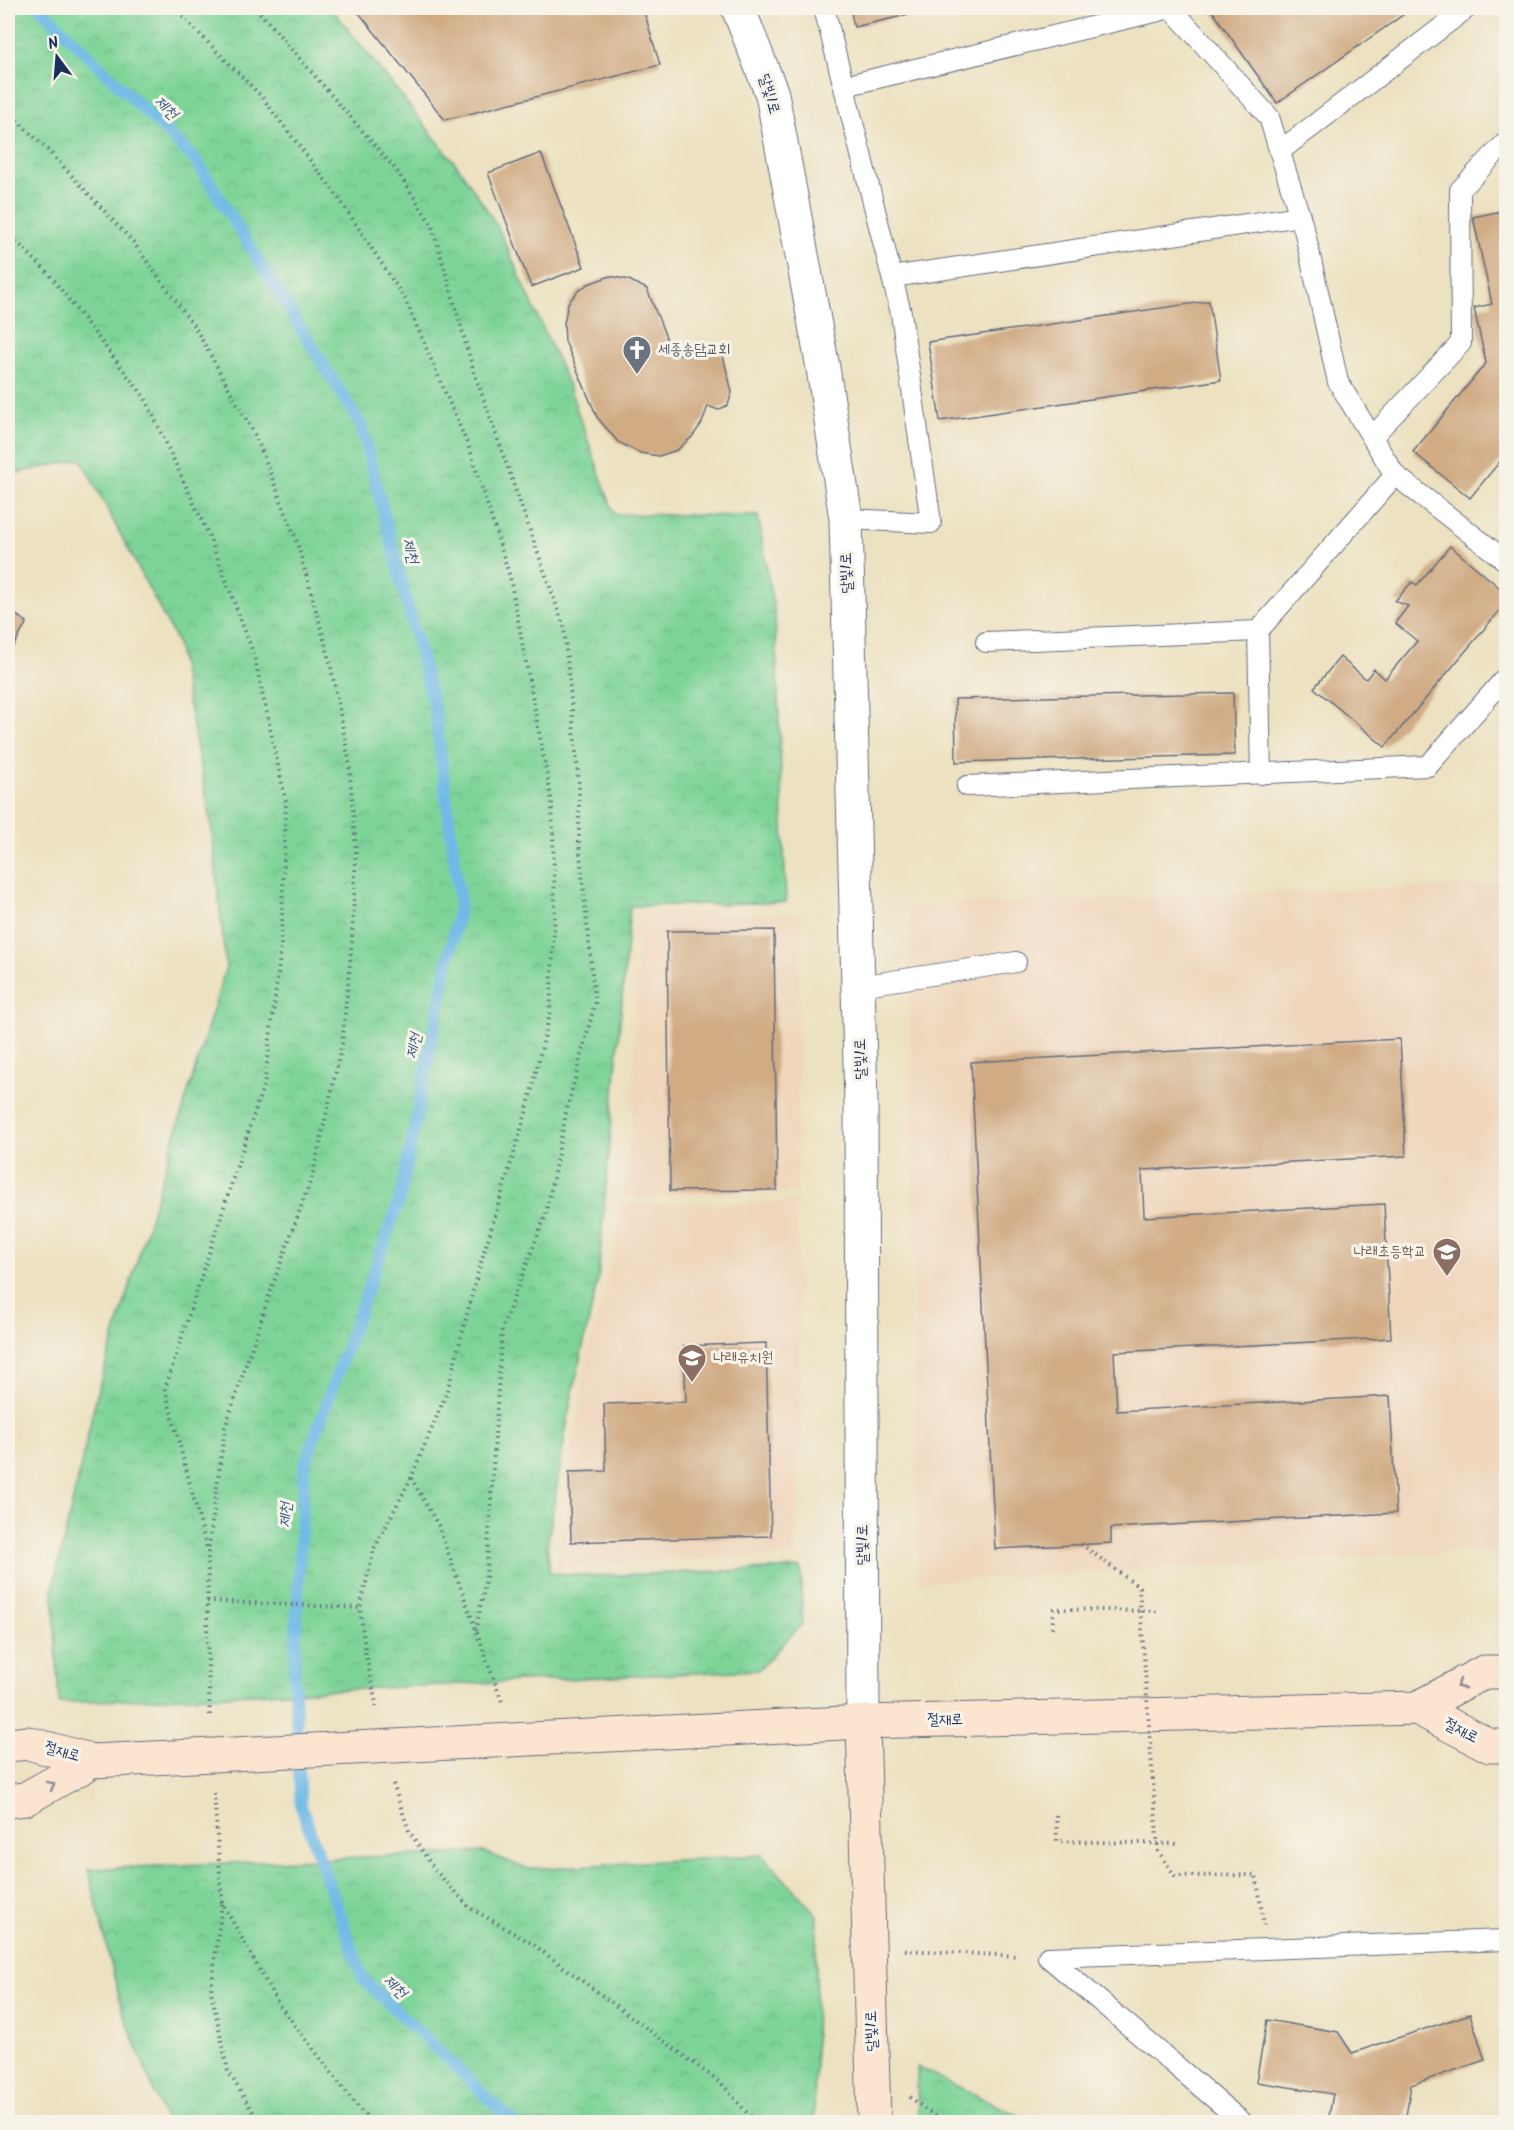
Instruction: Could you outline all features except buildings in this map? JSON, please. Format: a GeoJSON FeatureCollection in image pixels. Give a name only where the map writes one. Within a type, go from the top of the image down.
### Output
{"type":"FeatureCollection","features":[{"type":"Feature","properties":{"kind":"street","name":"달빛1로"},"geometry":{"type":"LineString","coordinates":[[738,8],[772,94],[823,368],[846,519],[859,986],[863,1722],[874,2122]]}},
{"type":"Feature","properties":{"kind":"street","name":"절재로"},"geometry":{"type":"LineString","coordinates":[[8,1746],[28,1743],[93,1761],[863,1722],[1417,1708],[1484,1672],[1506,1672]]}},
{"type":"Feature","properties":{"kind":"street","name":"절재로"},"geometry":{"type":"LineString","coordinates":[[1417,1708],[1490,1746],[1506,1746]]}},
{"type":"Feature","properties":{"kind":"street","name":"절재로"},"geometry":{"type":"LineString","coordinates":[[8,1801],[25,1799],[93,1761]]}},
{"type":"Feature","properties":{"kind":"lane"},"geometry":{"type":"LineString","coordinates":[[824,8],[901,314],[931,523],[846,519]]}},
{"type":"Feature","properties":{"kind":"lane"},"geometry":{"type":"LineString","coordinates":[[844,86],[1171,8],[1269,117],[1300,216],[1338,382],[1395,475],[1506,561]]}},
{"type":"Feature","properties":{"kind":"lane"},"geometry":{"type":"LineString","coordinates":[[1280,151],[1467,8]]}},
{"type":"Feature","properties":{"kind":"lane"},"geometry":{"type":"LineString","coordinates":[[1372,437],[1461,343],[1460,190],[1506,142]]}},
{"type":"Feature","properties":{"kind":"lane"},"geometry":{"type":"LineString","coordinates":[[892,277],[1300,216]]}},
{"type":"Feature","properties":{"kind":"lane"},"geometry":{"type":"LineString","coordinates":[[1261,774],[1258,631],[1395,475]]}},
{"type":"Feature","properties":{"kind":"lane"},"geometry":{"type":"LineString","coordinates":[[986,642],[1258,631]]}},
{"type":"Feature","properties":{"kind":"lane"},"geometry":{"type":"LineString","coordinates":[[967,786],[1428,766],[1506,677]]}},
{"type":"Feature","properties":{"kind":"lane"},"geometry":{"type":"LineString","coordinates":[[859,986],[1016,962]]}},
{"type":"Feature","properties":{"kind":"lane"},"geometry":{"type":"LineString","coordinates":[[1048,1958],[1506,1940]]}},
{"type":"Feature","properties":{"kind":"lane"},"geometry":{"type":"LineString","coordinates":[[1048,1958],[1242,2122]]}},
{"type":"Feature","properties":{"kind":"path"},"geometry":{"type":"LineString","coordinates":[[174,8],[261,96],[338,197],[405,299],[470,450],[510,577],[552,802],[555,908],[550,1014],[526,1113],[478,1272],[447,1392],[411,1478],[374,1549],[360,1608],[365,1650],[379,1715]]}},
{"type":"Feature","properties":{"kind":"path"},"geometry":{"type":"LineString","coordinates":[[256,8],[397,171],[432,225],[474,372],[564,627],[579,784],[579,843],[595,1003],[566,1113],[546,1214],[502,1328],[486,1578],[476,1630]]}},
{"type":"Feature","properties":{"kind":"path"},"geometry":{"type":"LineString","coordinates":[[8,112],[47,149],[133,242],[196,329],[257,439],[297,542],[329,657],[349,760],[356,850],[352,942],[342,1044],[313,1173],[225,1428],[208,1553],[207,1601],[211,1728]]}},
{"type":"Feature","properties":{"kind":"path"},"geometry":{"type":"LineString","coordinates":[[8,233],[49,273],[145,398],[210,538],[254,655],[286,802],[281,948],[265,1080],[165,1389],[208,1553]]}},
{"type":"Feature","properties":{"kind":"path"},"geometry":{"type":"LineString","coordinates":[[411,1478],[438,1525],[516,1740]]}},
{"type":"Feature","properties":{"kind":"path"},"geometry":{"type":"LineString","coordinates":[[1081,1544],[1139,1587],[1158,1851],[1175,1876],[1256,1875],[1264,1925]]}},
{"type":"Feature","properties":{"kind":"path"},"geometry":{"type":"LineString","coordinates":[[207,1601],[360,1608]]}},
{"type":"Feature","properties":{"kind":"path"},"geometry":{"type":"LineString","coordinates":[[1052,1628],[1054,1609],[1157,1611]]}},
{"type":"Feature","properties":{"kind":"path"},"geometry":{"type":"LineString","coordinates":[[393,1781],[409,1831],[435,1870],[470,1908],[531,1943],[722,2084],[754,2122]]}},
{"type":"Feature","properties":{"kind":"path"},"geometry":{"type":"LineString","coordinates":[[213,1785],[222,1902],[211,1991],[228,2071],[259,2122]]}},
{"type":"Feature","properties":{"kind":"path"},"geometry":{"type":"LineString","coordinates":[[1056,1815],[1057,1841],[1179,1844]]}},
{"type":"Feature","properties":{"kind":"path"},"geometry":{"type":"LineString","coordinates":[[222,1902],[279,2005],[372,2122]]}},
{"type":"Feature","properties":{"kind":"path"},"geometry":{"type":"LineString","coordinates":[[899,1950],[1048,1958]]}},
{"type":"Feature","properties":{"kind":"path"},"geometry":{"type":"LineString","coordinates":[[906,2094],[942,2122]]}},
{"type":"Feature","properties":{"kind":"shaded area","name":"나래초등학교"},"geometry":{"type":"Polygon","coordinates":[[[1506,884],[1506,1549],[918,1582],[909,906],[1506,884]],[[1400,1039],[971,1062],[995,1548],[1111,1543],[1111,1528],[1396,1513],[1390,1396],[1117,1411],[1114,1352],[1391,1337],[1384,1204],[1144,1217],[1142,1170],[1406,1156],[1400,1039]]]}},
{"type":"Feature","properties":{"kind":"shaded area"},"geometry":{"type":"Polygon","coordinates":[[[638,913],[800,913],[797,1192],[635,1197],[623,1194],[632,1122],[638,913]]]}},
{"type":"Feature","properties":{"kind":"shaded area","name":"나래유치원"},"geometry":{"type":"Polygon","coordinates":[[[796,1202],[801,1396],[796,1555],[558,1566],[584,1371],[614,1254],[621,1205],[796,1202]]]}},
{"type":"Feature","properties":{"kind":"green space"},"geometry":{"type":"Polygon","coordinates":[[[8,8],[331,8],[459,168],[497,225],[568,384],[614,514],[758,516],[775,617],[786,902],[630,906],[598,1279],[570,1405],[547,1546],[550,1573],[593,1576],[801,1568],[802,1624],[758,1670],[59,1703],[53,1588],[98,1390],[226,967],[211,823],[177,642],[81,459],[8,475],[8,8]]]}},
{"type":"Feature","properties":{"kind":"green space"},"geometry":{"type":"Polygon","coordinates":[[[484,1852],[528,1869],[762,1855],[817,1915],[814,2122],[166,2122],[122,2009],[88,1869],[484,1852]]]}},
{"type":"Feature","properties":{"kind":"green space"},"geometry":{"type":"Polygon","coordinates":[[[917,2067],[1032,2122],[918,2122],[917,2067]]]}},
{"type":"Feature","properties":{"kind":"waterway","name":"제천"},"geometry":{"type":"LineString","coordinates":[[40,8],[197,162],[361,425],[435,712],[460,903],[400,1198],[304,1467],[294,1678],[301,1806],[363,1979],[513,2122]]}},
{"type":"Feature","properties":{"kind":"place","name":"세종송담교회"},"geometry":{"type":"Point","coordinates":[637,376]}},
{"type":"Feature","properties":{"kind":"place","name":"나래초등학교"},"geometry":{"type":"Point","coordinates":[1447,1278]}},
{"type":"Feature","properties":{"kind":"place","name":"나래유치원"},"geometry":{"type":"Point","coordinates":[692,1384]}}]}
